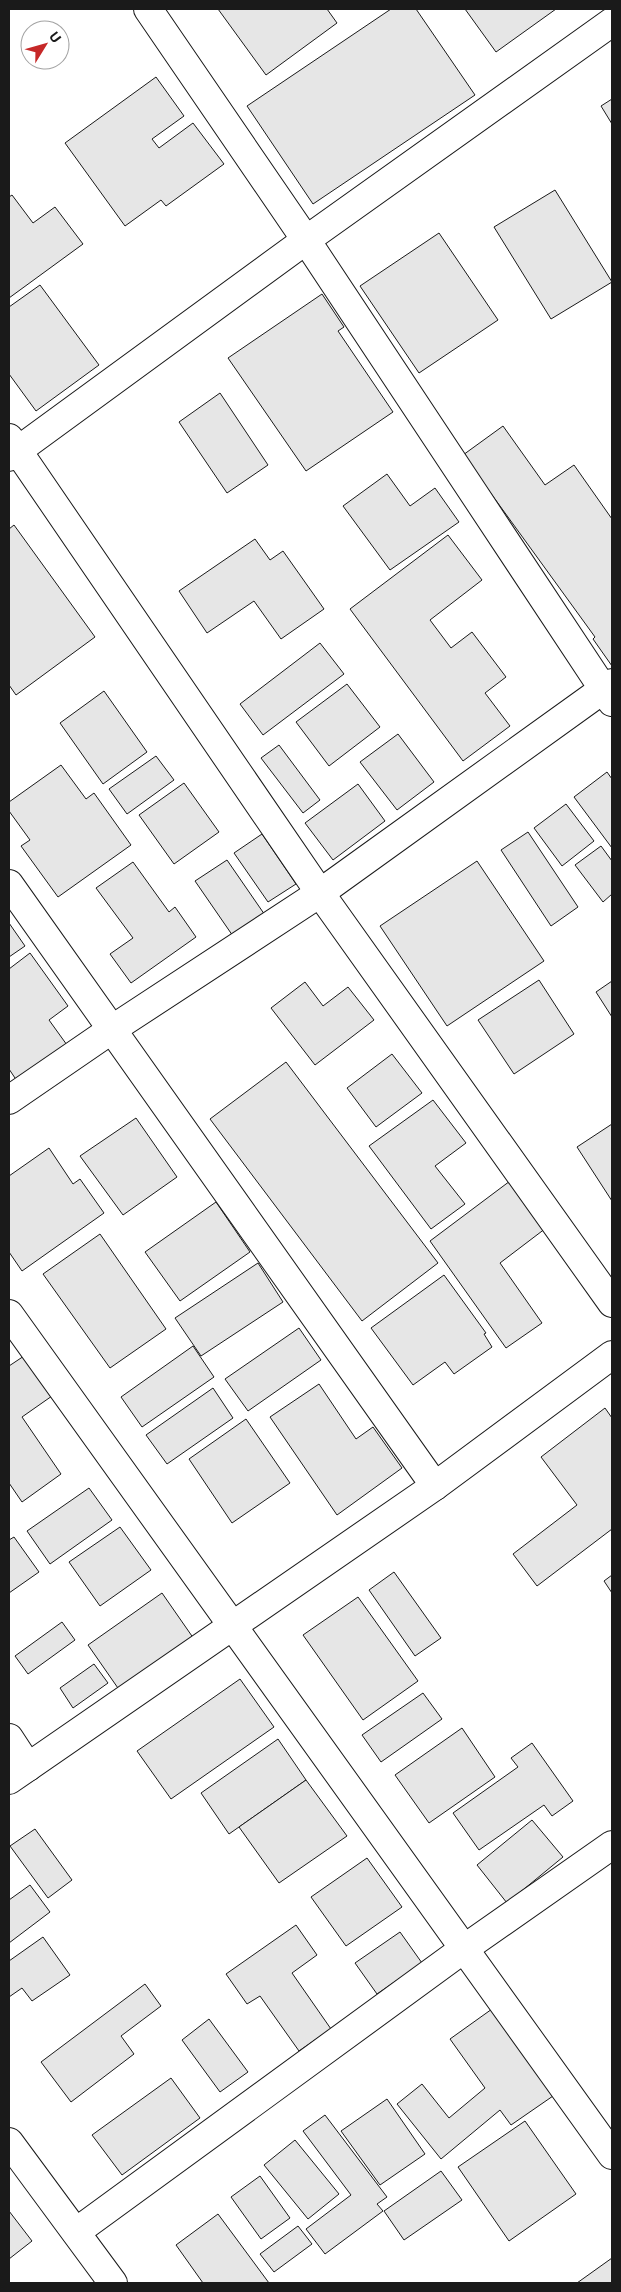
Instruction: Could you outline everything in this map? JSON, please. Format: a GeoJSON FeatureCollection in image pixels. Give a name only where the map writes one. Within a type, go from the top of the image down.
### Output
{"type":"FeatureCollection","features":[{"type":"Feature","properties":{"kind":"street"},"geometry":{"type":"LineString","coordinates":[[9,1100],[111,1030],[320,893],[609,692],[306,240],[148,9]]}},
{"type":"Feature","properties":{"kind":"street"},"geometry":{"type":"LineString","coordinates":[[612,22],[12,448],[320,893],[612,1302]]}},
{"type":"Feature","properties":{"kind":"street"},"geometry":{"type":"LineString","coordinates":[[9,884],[435,1486]]}},
{"type":"Feature","properties":{"kind":"street"},"geometry":{"type":"LineString","coordinates":[[9,1314],[612,2155]]}},
{"type":"Feature","properties":{"kind":"street"},"geometry":{"type":"LineString","coordinates":[[9,1738],[18,1773],[435,1486],[612,1355]]}},
{"type":"Feature","properties":{"kind":"street"},"geometry":{"type":"LineString","coordinates":[[76,2232],[465,1948],[612,1845]]}},
{"type":"Feature","properties":{"kind":"street"},"geometry":{"type":"LineString","coordinates":[[9,2142],[113,2283]]}},
{"type":"Feature","properties":{"kind":"building"},"geometry":{"type":"Polygon","coordinates":[[[218,9],[327,9],[337,23],[266,75],[218,9]]]}},
{"type":"Feature","properties":{"kind":"building"},"geometry":{"type":"Polygon","coordinates":[[[391,9],[416,9],[475,95],[313,204],[247,106],[391,9]]]}},
{"type":"Feature","properties":{"kind":"building"},"geometry":{"type":"Polygon","coordinates":[[[465,9],[556,9],[496,52],[465,9]]]}},
{"type":"Feature","properties":{"kind":"building"},"geometry":{"type":"Polygon","coordinates":[[[156,77],[184,116],[152,139],[159,148],[193,123],[224,164],[166,206],[161,200],[125,226],[65,143],[156,77]]]}},
{"type":"Feature","properties":{"kind":"building"},"geometry":{"type":"Polygon","coordinates":[[[612,99],[612,124],[601,106],[612,99]]]}},
{"type":"Feature","properties":{"kind":"building"},"geometry":{"type":"Polygon","coordinates":[[[555,190],[612,282],[551,319],[494,227],[555,190]]]}},
{"type":"Feature","properties":{"kind":"building"},"geometry":{"type":"Polygon","coordinates":[[[12,195],[33,223],[55,207],[83,244],[9,298],[9,197],[12,195]]]}},
{"type":"Feature","properties":{"kind":"building"},"geometry":{"type":"Polygon","coordinates":[[[439,233],[498,320],[419,373],[360,286],[439,233]]]}},
{"type":"Feature","properties":{"kind":"building"},"geometry":{"type":"Polygon","coordinates":[[[40,285],[99,365],[36,411],[9,374],[9,307],[40,285]]]}},
{"type":"Feature","properties":{"kind":"building"},"geometry":{"type":"Polygon","coordinates":[[[322,294],[344,327],[338,331],[393,412],[306,471],[228,358],[322,294]]]}},
{"type":"Feature","properties":{"kind":"building"},"geometry":{"type":"Polygon","coordinates":[[[220,393],[268,465],[227,493],[179,422],[220,393]]]}},
{"type":"Feature","properties":{"kind":"building"},"geometry":{"type":"Polygon","coordinates":[[[503,426],[545,485],[574,465],[612,519],[612,666],[593,639],[595,637],[463,455],[503,426]]]}},
{"type":"Feature","properties":{"kind":"building"},"geometry":{"type":"Polygon","coordinates":[[[387,474],[410,506],[435,488],[459,522],[390,570],[343,506],[387,474]]]}},
{"type":"Feature","properties":{"kind":"building"},"geometry":{"type":"Polygon","coordinates":[[[14,525],[95,637],[16,695],[9,685],[9,529],[14,525]]]}},
{"type":"Feature","properties":{"kind":"building"},"geometry":{"type":"Polygon","coordinates":[[[448,535],[482,580],[430,620],[451,648],[472,632],[506,677],[485,693],[510,726],[463,761],[350,609],[448,535]]]}},
{"type":"Feature","properties":{"kind":"building"},"geometry":{"type":"Polygon","coordinates":[[[255,539],[270,560],[283,551],[324,609],[281,639],[254,601],[207,633],[179,591],[255,539]]]}},
{"type":"Feature","properties":{"kind":"building"},"geometry":{"type":"Polygon","coordinates":[[[320,643],[344,674],[263,735],[240,704],[320,643]]]}},
{"type":"Feature","properties":{"kind":"building"},"geometry":{"type":"Polygon","coordinates":[[[347,684],[380,727],[329,766],[296,722],[347,684]]]}},
{"type":"Feature","properties":{"kind":"building"},"geometry":{"type":"Polygon","coordinates":[[[104,691],[147,752],[103,784],[60,723],[104,691]]]}},
{"type":"Feature","properties":{"kind":"building"},"geometry":{"type":"Polygon","coordinates":[[[398,734],[434,782],[397,810],[360,762],[398,734]]]}},
{"type":"Feature","properties":{"kind":"building"},"geometry":{"type":"Polygon","coordinates":[[[279,745],[320,800],[303,813],[261,758],[279,745]]]}},
{"type":"Feature","properties":{"kind":"building"},"geometry":{"type":"Polygon","coordinates":[[[156,756],[174,780],[127,814],[109,789],[156,756]]]}},
{"type":"Feature","properties":{"kind":"building"},"geometry":{"type":"Polygon","coordinates":[[[61,765],[86,799],[94,793],[131,845],[58,897],[21,846],[30,840],[9,811],[9,802],[61,765]]]}},
{"type":"Feature","properties":{"kind":"building"},"geometry":{"type":"Polygon","coordinates":[[[607,772],[612,779],[612,848],[574,797],[607,772]]]}},
{"type":"Feature","properties":{"kind":"building"},"geometry":{"type":"Polygon","coordinates":[[[184,783],[219,832],[174,864],[139,815],[184,783]]]}},
{"type":"Feature","properties":{"kind":"building"},"geometry":{"type":"Polygon","coordinates":[[[358,784],[385,821],[333,860],[305,823],[358,784]]]}},
{"type":"Feature","properties":{"kind":"building"},"geometry":{"type":"Polygon","coordinates":[[[566,804],[594,841],[562,866],[534,828],[566,804]]]}},
{"type":"Feature","properties":{"kind":"building"},"geometry":{"type":"Polygon","coordinates":[[[528,832],[578,907],[551,926],[501,850],[528,832]]]}},
{"type":"Feature","properties":{"kind":"building"},"geometry":{"type":"Polygon","coordinates":[[[262,834],[296,884],[268,902],[234,853],[262,834]]]}},
{"type":"Feature","properties":{"kind":"building"},"geometry":{"type":"Polygon","coordinates":[[[601,846],[612,861],[612,894],[603,902],[575,865],[601,846]]]}},
{"type":"Feature","properties":{"kind":"building"},"geometry":{"type":"Polygon","coordinates":[[[227,860],[267,918],[235,939],[195,881],[227,860]]]}},
{"type":"Feature","properties":{"kind":"building"},"geometry":{"type":"Polygon","coordinates":[[[477,861],[544,961],[447,1026],[380,926],[477,861]]]}},
{"type":"Feature","properties":{"kind":"building"},"geometry":{"type":"Polygon","coordinates":[[[133,862],[169,912],[175,907],[196,937],[131,983],[110,954],[133,938],[96,888],[133,862]]]}},
{"type":"Feature","properties":{"kind":"building"},"geometry":{"type":"Polygon","coordinates":[[[9,923],[25,946],[9,957],[9,923]]]}},
{"type":"Feature","properties":{"kind":"building"},"geometry":{"type":"Polygon","coordinates":[[[30,953],[68,1006],[49,1020],[67,1045],[17,1081],[9,1069],[9,969],[30,953]]]}},
{"type":"Feature","properties":{"kind":"building"},"geometry":{"type":"Polygon","coordinates":[[[539,980],[574,1034],[514,1074],[478,1020],[539,980]]]}},
{"type":"Feature","properties":{"kind":"building"},"geometry":{"type":"Polygon","coordinates":[[[612,981],[612,1017],[596,992],[612,981]]]}},
{"type":"Feature","properties":{"kind":"building"},"geometry":{"type":"Polygon","coordinates":[[[305,982],[323,1006],[348,987],[374,1020],[315,1065],[271,1008],[305,982]]]}},
{"type":"Feature","properties":{"kind":"building"},"geometry":{"type":"Polygon","coordinates":[[[392,1054],[422,1093],[376,1127],[347,1088],[392,1054]]]}},
{"type":"Feature","properties":{"kind":"building"},"geometry":{"type":"Polygon","coordinates":[[[286,1062],[438,1263],[362,1321],[210,1119],[286,1062]]]}},
{"type":"Feature","properties":{"kind":"building"},"geometry":{"type":"Polygon","coordinates":[[[433,1100],[466,1143],[435,1166],[465,1204],[431,1229],[369,1146],[433,1100]]]}},
{"type":"Feature","properties":{"kind":"building"},"geometry":{"type":"Polygon","coordinates":[[[136,1118],[177,1177],[123,1215],[80,1156],[136,1118]]]}},
{"type":"Feature","properties":{"kind":"building"},"geometry":{"type":"Polygon","coordinates":[[[612,1124],[612,1201],[577,1147],[612,1124]]]}},
{"type":"Feature","properties":{"kind":"building"},"geometry":{"type":"Polygon","coordinates":[[[49,1148],[73,1184],[80,1179],[104,1213],[22,1271],[9,1252],[9,1176],[49,1148]]]}},
{"type":"Feature","properties":{"kind":"building"},"geometry":{"type":"Polygon","coordinates":[[[514,1178],[550,1225],[500,1263],[542,1323],[506,1348],[430,1241],[514,1178]]]}},
{"type":"Feature","properties":{"kind":"building"},"geometry":{"type":"Polygon","coordinates":[[[216,1202],[250,1252],[180,1301],[145,1252],[216,1202]]]}},
{"type":"Feature","properties":{"kind":"building"},"geometry":{"type":"Polygon","coordinates":[[[100,1234],[166,1329],[110,1368],[43,1274],[100,1234]]]}},
{"type":"Feature","properties":{"kind":"building"},"geometry":{"type":"Polygon","coordinates":[[[258,1263],[283,1302],[201,1356],[175,1318],[258,1263]]]}},
{"type":"Feature","properties":{"kind":"building"},"geometry":{"type":"Polygon","coordinates":[[[444,1275],[486,1333],[484,1334],[492,1347],[454,1374],[445,1362],[413,1385],[371,1328],[444,1275]]]}},
{"type":"Feature","properties":{"kind":"building"},"geometry":{"type":"Polygon","coordinates":[[[299,1328],[321,1360],[248,1411],[225,1379],[299,1328]]]}},
{"type":"Feature","properties":{"kind":"building"},"geometry":{"type":"Polygon","coordinates":[[[193,1346],[214,1377],[142,1427],[121,1397],[193,1346]]]}},
{"type":"Feature","properties":{"kind":"building"},"geometry":{"type":"Polygon","coordinates":[[[24,1356],[52,1396],[22,1417],[61,1474],[22,1502],[9,1483],[9,1366],[24,1356]]]}},
{"type":"Feature","properties":{"kind":"building"},"geometry":{"type":"Polygon","coordinates":[[[319,1384],[356,1439],[373,1427],[402,1468],[337,1515],[270,1417],[319,1384]]]}},
{"type":"Feature","properties":{"kind":"building"},"geometry":{"type":"Polygon","coordinates":[[[213,1388],[233,1418],[167,1464],[146,1435],[213,1388]]]}},
{"type":"Feature","properties":{"kind":"building"},"geometry":{"type":"Polygon","coordinates":[[[605,1408],[612,1418],[612,1529],[537,1586],[513,1554],[577,1505],[541,1457],[605,1408]]]}},
{"type":"Feature","properties":{"kind":"building"},"geometry":{"type":"Polygon","coordinates":[[[246,1419],[290,1483],[232,1523],[189,1459],[246,1419]]]}},
{"type":"Feature","properties":{"kind":"building"},"geometry":{"type":"Polygon","coordinates":[[[89,1488],[112,1520],[50,1564],[27,1531],[89,1488]]]}},
{"type":"Feature","properties":{"kind":"building"},"geometry":{"type":"Polygon","coordinates":[[[120,1527],[151,1570],[100,1606],[69,1562],[120,1527]]]}},
{"type":"Feature","properties":{"kind":"building"},"geometry":{"type":"Polygon","coordinates":[[[14,1537],[39,1572],[9,1593],[9,1540],[14,1537]]]}},
{"type":"Feature","properties":{"kind":"building"},"geometry":{"type":"Polygon","coordinates":[[[394,1572],[441,1638],[415,1656],[369,1590],[394,1572]]]}},
{"type":"Feature","properties":{"kind":"building"},"geometry":{"type":"Polygon","coordinates":[[[612,1575],[612,1593],[604,1581],[612,1575]]]}},
{"type":"Feature","properties":{"kind":"building"},"geometry":{"type":"Polygon","coordinates":[[[162,1593],[194,1639],[120,1691],[88,1645],[162,1593]]]}},
{"type":"Feature","properties":{"kind":"building"},"geometry":{"type":"Polygon","coordinates":[[[358,1597],[418,1681],[363,1720],[303,1635],[358,1597]]]}},
{"type":"Feature","properties":{"kind":"building"},"geometry":{"type":"Polygon","coordinates":[[[62,1622],[75,1640],[28,1674],[15,1656],[62,1622]]]}},
{"type":"Feature","properties":{"kind":"building"},"geometry":{"type":"Polygon","coordinates":[[[94,1664],[108,1683],[73,1708],[60,1688],[94,1664]]]}},
{"type":"Feature","properties":{"kind":"building"},"geometry":{"type":"Polygon","coordinates":[[[240,1679],[274,1727],[171,1799],[137,1751],[240,1679]]]}},
{"type":"Feature","properties":{"kind":"building"},"geometry":{"type":"Polygon","coordinates":[[[423,1693],[442,1719],[381,1762],[362,1735],[423,1693]]]}},
{"type":"Feature","properties":{"kind":"building"},"geometry":{"type":"Polygon","coordinates":[[[462,1728],[495,1777],[429,1823],[395,1775],[462,1728]]]}},
{"type":"Feature","properties":{"kind":"building"},"geometry":{"type":"Polygon","coordinates":[[[278,1739],[306,1780],[229,1834],[201,1793],[278,1739]]]}},
{"type":"Feature","properties":{"kind":"building"},"geometry":{"type":"Polygon","coordinates":[[[532,1743],[573,1801],[552,1816],[544,1805],[479,1850],[453,1813],[518,1767],[511,1758],[532,1743]]]}},
{"type":"Feature","properties":{"kind":"building"},"geometry":{"type":"Polygon","coordinates":[[[306,1780],[347,1836],[279,1883],[239,1827],[306,1780]]]}},
{"type":"Feature","properties":{"kind":"building"},"geometry":{"type":"Polygon","coordinates":[[[532,1820],[563,1857],[507,1903],[477,1865],[532,1820]]]}},
{"type":"Feature","properties":{"kind":"building"},"geometry":{"type":"Polygon","coordinates":[[[35,1829],[72,1880],[48,1898],[10,1846],[35,1829]]]}},
{"type":"Feature","properties":{"kind":"building"},"geometry":{"type":"Polygon","coordinates":[[[367,1858],[402,1907],[346,1946],[311,1897],[367,1858]]]}},
{"type":"Feature","properties":{"kind":"building"},"geometry":{"type":"Polygon","coordinates":[[[30,1885],[50,1912],[9,1943],[9,1900],[30,1885]]]}},
{"type":"Feature","properties":{"kind":"building"},"geometry":{"type":"Polygon","coordinates":[[[296,1925],[317,1955],[292,1973],[331,2029],[299,2051],[260,1996],[247,2004],[226,1974],[296,1925]]]}},
{"type":"Feature","properties":{"kind":"building"},"geometry":{"type":"Polygon","coordinates":[[[400,1932],[422,1963],[377,1994],[355,1963],[400,1932]]]}},
{"type":"Feature","properties":{"kind":"building"},"geometry":{"type":"Polygon","coordinates":[[[43,1937],[70,1975],[32,2001],[22,1988],[9,1997],[9,1961],[43,1937]]]}},
{"type":"Feature","properties":{"kind":"building"},"geometry":{"type":"Polygon","coordinates":[[[145,1984],[161,2006],[121,2036],[134,2054],[71,2102],[41,2062],[145,1984]]]}},
{"type":"Feature","properties":{"kind":"building"},"geometry":{"type":"Polygon","coordinates":[[[492,2009],[553,2096],[511,2125],[500,2110],[441,2159],[397,2104],[422,2084],[449,2118],[485,2088],[450,2039],[492,2009]]]}},
{"type":"Feature","properties":{"kind":"building"},"geometry":{"type":"Polygon","coordinates":[[[209,2019],[248,2072],[220,2092],[182,2040],[209,2019]]]}},
{"type":"Feature","properties":{"kind":"building"},"geometry":{"type":"Polygon","coordinates":[[[171,2078],[200,2118],[122,2175],[92,2135],[171,2078]]]}},
{"type":"Feature","properties":{"kind":"building"},"geometry":{"type":"Polygon","coordinates":[[[387,2099],[425,2154],[380,2185],[341,2131],[387,2099]]]}},
{"type":"Feature","properties":{"kind":"building"},"geometry":{"type":"Polygon","coordinates":[[[325,2115],[387,2197],[377,2204],[383,2211],[325,2254],[306,2229],[351,2195],[303,2131],[325,2115]]]}},
{"type":"Feature","properties":{"kind":"building"},"geometry":{"type":"Polygon","coordinates":[[[525,2121],[576,2194],[509,2241],[458,2167],[525,2121]]]}},
{"type":"Feature","properties":{"kind":"building"},"geometry":{"type":"Polygon","coordinates":[[[295,2140],[339,2194],[308,2219],[264,2165],[295,2140]]]}},
{"type":"Feature","properties":{"kind":"building"},"geometry":{"type":"Polygon","coordinates":[[[441,2171],[462,2200],[404,2240],[384,2211],[441,2171]]]}},
{"type":"Feature","properties":{"kind":"building"},"geometry":{"type":"Polygon","coordinates":[[[260,2176],[290,2218],[261,2239],[231,2197],[260,2176]]]}},
{"type":"Feature","properties":{"kind":"building"},"geometry":{"type":"Polygon","coordinates":[[[9,2211],[32,2241],[9,2259],[9,2211]]]}},
{"type":"Feature","properties":{"kind":"building"},"geometry":{"type":"Polygon","coordinates":[[[218,2214],[269,2283],[203,2283],[176,2245],[218,2214]]]}},
{"type":"Feature","properties":{"kind":"building"},"geometry":{"type":"Polygon","coordinates":[[[298,2226],[312,2244],[274,2272],[260,2254],[298,2226]]]}},
{"type":"Feature","properties":{"kind":"building"},"geometry":{"type":"Polygon","coordinates":[[[612,2258],[612,2283],[577,2283],[612,2258]]]}}]}
